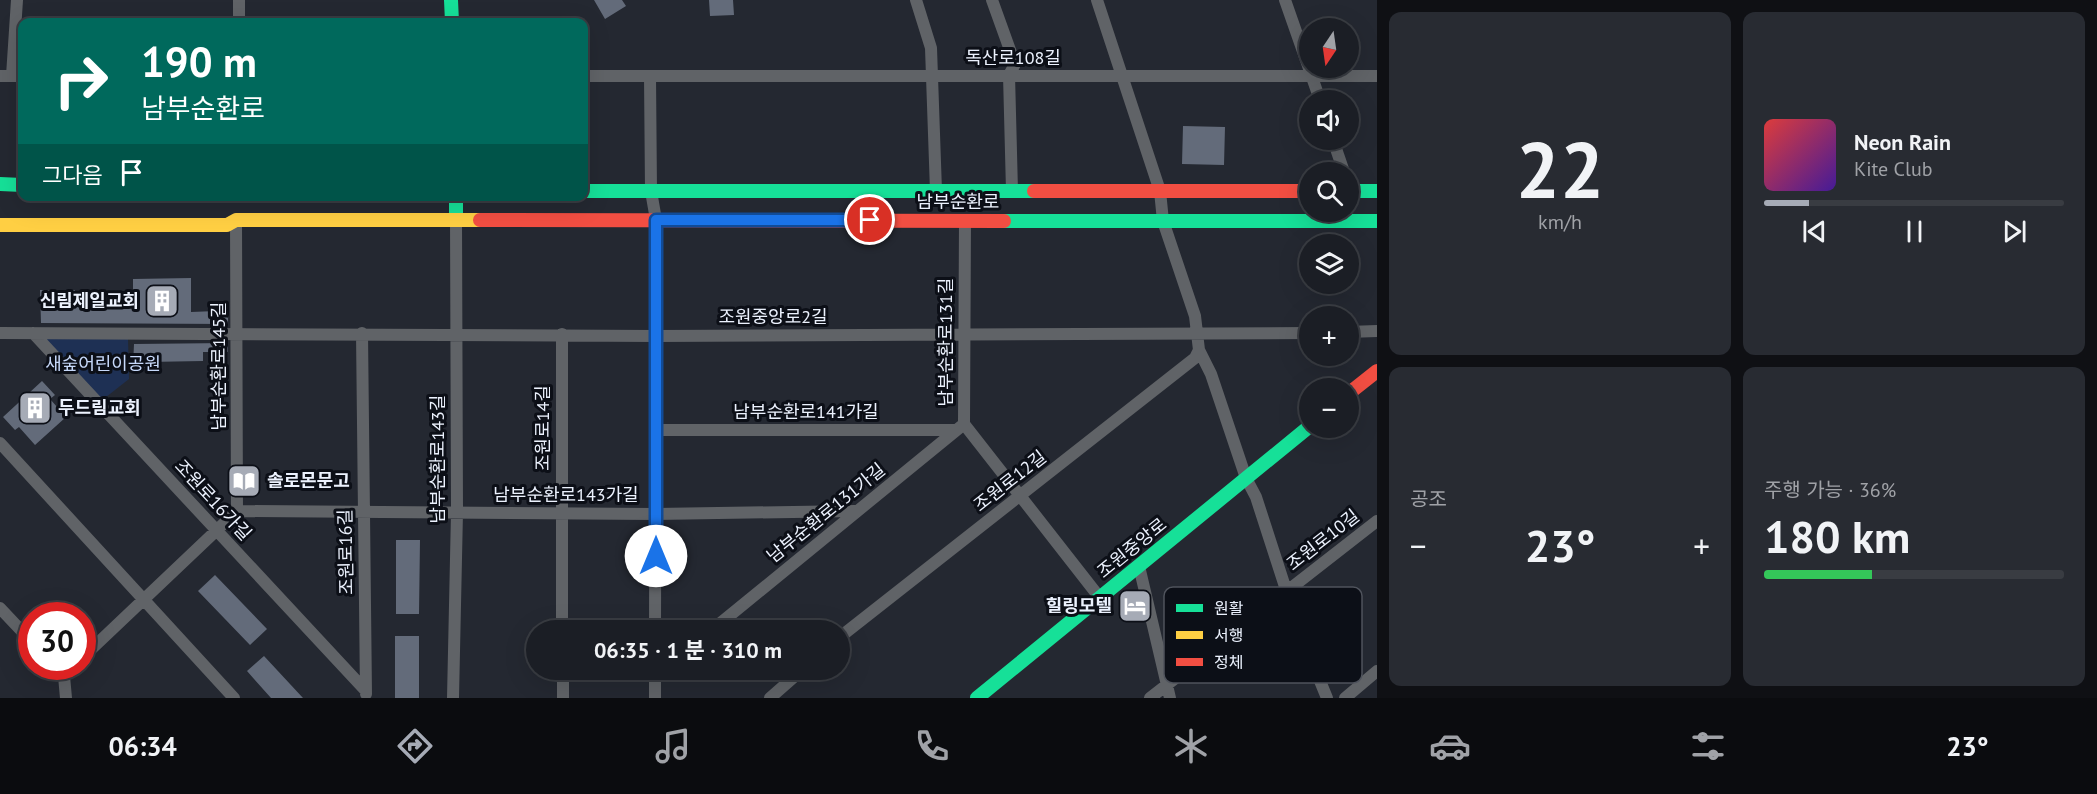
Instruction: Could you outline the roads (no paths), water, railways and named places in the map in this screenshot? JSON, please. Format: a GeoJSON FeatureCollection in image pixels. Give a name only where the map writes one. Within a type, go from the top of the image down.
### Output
{"type":"FeatureCollection","features":[{"type":"Feature","properties":{"kind":"main road"},"geometry":{"type":"LineString","coordinates":[[451,0],[452,18]]}},
{"type":"Feature","properties":{"kind":"main road"},"geometry":{"type":"LineString","coordinates":[[0,184],[18,184]]}},
{"type":"Feature","properties":{"kind":"main road"},"geometry":{"type":"LineString","coordinates":[[1359,190],[1377,191]]}},
{"type":"Feature","properties":{"kind":"main road","name":"남부순환로"},"geometry":{"type":"LineString","coordinates":[[588,191],[1299,191]]}},
{"type":"Feature","properties":{"kind":"main road"},"geometry":{"type":"LineString","coordinates":[[456,201],[456,219]]}},
{"type":"Feature","properties":{"kind":"main road","name":"남부순환로"},"geometry":{"type":"LineString","coordinates":[[0,225],[227,225],[236,220],[456,219],[1377,221]]}},
{"type":"Feature","properties":{"kind":"main road"},"geometry":{"type":"LineString","coordinates":[[1359,385],[1377,371]]}},
{"type":"Feature","properties":{"kind":"main road","name":"조원중앙로"},"geometry":{"type":"LineString","coordinates":[[977,698],[1299,435]]}},
{"type":"Feature","properties":{"kind":"street"},"geometry":{"type":"LineString","coordinates":[[12,76],[17,0]]}},
{"type":"Feature","properties":{"kind":"street"},"geometry":{"type":"LineString","coordinates":[[239,0],[239,18]]}},
{"type":"Feature","properties":{"kind":"street"},"geometry":{"type":"LineString","coordinates":[[916,0],[931,48],[936,191]]}},
{"type":"Feature","properties":{"kind":"street"},"geometry":{"type":"LineString","coordinates":[[992,0],[1015,64],[1009,75],[1012,191]]}},
{"type":"Feature","properties":{"kind":"street"},"geometry":{"type":"LineString","coordinates":[[1097,0],[1160,191],[1163,221],[1195,316],[1199,350],[1211,374],[1246,478],[1256,497],[1284,587]]}},
{"type":"Feature","properties":{"kind":"street"},"geometry":{"type":"LineString","coordinates":[[1285,0],[1299,41]]}},
{"type":"Feature","properties":{"kind":"street","name":"독산로108길"},"geometry":{"type":"LineString","coordinates":[[588,76],[1299,76]]}},
{"type":"Feature","properties":{"kind":"street"},"geometry":{"type":"LineString","coordinates":[[650,76],[651,191],[656,220],[655,620]]}},
{"type":"Feature","properties":{"kind":"street","name":"독산로108길"},"geometry":{"type":"LineString","coordinates":[[1359,76],[1377,76]]}},
{"type":"Feature","properties":{"kind":"street","name":"남부순환로143길"},"geometry":{"type":"LineString","coordinates":[[453,698],[457,512],[456,219]]}},
{"type":"Feature","properties":{"kind":"street","name":"남부순환로145길"},"geometry":{"type":"LineString","coordinates":[[236,220],[237,511]]}},
{"type":"Feature","properties":{"kind":"street","name":"남부순환로131길"},"geometry":{"type":"LineString","coordinates":[[965,220],[960,427],[1100,598]]}},
{"type":"Feature","properties":{"kind":"street"},"geometry":{"type":"LineString","coordinates":[[1359,332],[1377,331]]}},
{"type":"Feature","properties":{"kind":"street","name":"조원중앙로2길"},"geometry":{"type":"LineString","coordinates":[[0,333],[237,335],[456,333],[656,336],[1299,333]]}},
{"type":"Feature","properties":{"kind":"street","name":"조원로16가길"},"geometry":{"type":"LineString","coordinates":[[33,333],[366,695]]}},
{"type":"Feature","properties":{"kind":"street","name":"조원로16길"},"geometry":{"type":"LineString","coordinates":[[362,333],[366,695]]}},
{"type":"Feature","properties":{"kind":"street","name":"조원로14길"},"geometry":{"type":"LineString","coordinates":[[562,334],[562,620]]}},
{"type":"Feature","properties":{"kind":"street","name":"조원로12길"},"geometry":{"type":"LineString","coordinates":[[850,629],[1195,358],[1199,350]]}},
{"type":"Feature","properties":{"kind":"street","name":"남부순환로141가길"},"geometry":{"type":"LineString","coordinates":[[656,430],[960,427]]}},
{"type":"Feature","properties":{"kind":"street","name":"남부순환로131가길"},"geometry":{"type":"LineString","coordinates":[[724,620],[960,427]]}},
{"type":"Feature","properties":{"kind":"street"},"geometry":{"type":"LineString","coordinates":[[0,443],[234,698]]}},
{"type":"Feature","properties":{"kind":"street","name":"남부순환로143가길"},"geometry":{"type":"LineString","coordinates":[[237,511],[363,510],[656,514],[855,511]]}},
{"type":"Feature","properties":{"kind":"street"},"geometry":{"type":"LineString","coordinates":[[96,645],[218,532],[237,511]]}},
{"type":"Feature","properties":{"kind":"street","name":"조원로10길"},"geometry":{"type":"LineString","coordinates":[[1292,587],[1377,521]]}},
{"type":"Feature","properties":{"kind":"street"},"geometry":{"type":"LineString","coordinates":[[1139,566],[1164,676]]}},
{"type":"Feature","properties":{"kind":"street"},"geometry":{"type":"LineString","coordinates":[[0,608],[18,627]]}},
{"type":"Feature","properties":{"kind":"street"},"geometry":{"type":"LineString","coordinates":[[1345,698],[1377,671]]}},
{"type":"Feature","properties":{"kind":"street"},"geometry":{"type":"LineString","coordinates":[[64,680],[66,698]]}},
{"type":"Feature","properties":{"kind":"street"},"geometry":{"type":"LineString","coordinates":[[562,680],[563,698]]}},
{"type":"Feature","properties":{"kind":"street"},"geometry":{"type":"LineString","coordinates":[[655,698],[657,680]]}},
{"type":"Feature","properties":{"kind":"street"},"geometry":{"type":"LineString","coordinates":[[770,698],[790,680]]}},
{"type":"Feature","properties":{"kind":"street","name":"조원로10길"},"geometry":{"type":"LineString","coordinates":[[1150,698],[1169,683]]}},
{"type":"Feature","properties":{"kind":"street"},"geometry":{"type":"LineString","coordinates":[[1321,683],[1327,698]]}},
{"type":"Feature","properties":{"kind":"street"},"geometry":{"type":"LineString","coordinates":[[1166,685],[1170,698]]}},
{"type":"Feature","properties":{"kind":"place","name":"신림제일교회"},"geometry":{"type":"Point","coordinates":[162,301]}},
{"type":"Feature","properties":{"kind":"place","name":"두드림교회"},"geometry":{"type":"Point","coordinates":[35,408]}},
{"type":"Feature","properties":{"kind":"place","name":"솔로몬문고"},"geometry":{"type":"Point","coordinates":[244,481]}},
{"type":"Feature","properties":{"kind":"place","name":"힐링모텔"},"geometry":{"type":"Point","coordinates":[1135,606]}},
{"type":"Feature","properties":{"kind":"park label","name":"새숲어린이공원"},"geometry":{"type":"Point","coordinates":[103,364]}}]}
